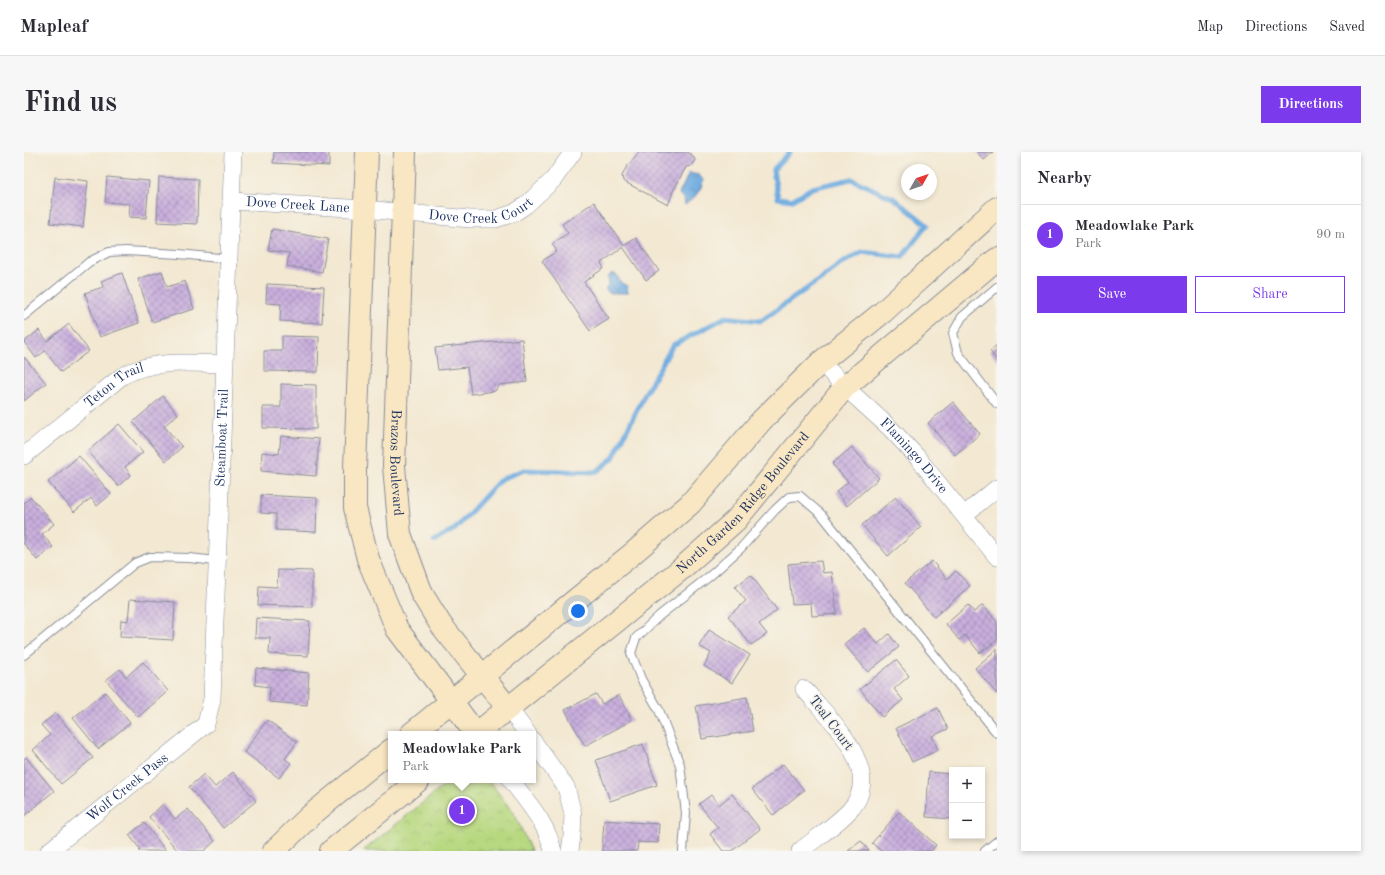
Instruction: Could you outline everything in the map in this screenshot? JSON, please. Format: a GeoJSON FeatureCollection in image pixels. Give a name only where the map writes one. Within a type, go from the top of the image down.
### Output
{"type":"FeatureCollection","features":[{"type":"Feature","properties":{"kind":"main road"},"geometry":{"type":"LineString","coordinates":[[367,152],[354,468],[355,508],[368,559],[397,629],[474,731]]}},
{"type":"Feature","properties":{"kind":"main road","name":"Brazos Boulevard"},"geometry":{"type":"LineString","coordinates":[[405,152],[394,466],[400,534],[422,594],[442,625],[508,708]]}},
{"type":"Feature","properties":{"kind":"main road"},"geometry":{"type":"LineString","coordinates":[[415,731],[632,554],[690,504],[762,420],[821,362],[883,312],[997,208]]}},
{"type":"Feature","properties":{"kind":"main road","name":"North Garden Ridge Boulevard"},"geometry":{"type":"LineString","coordinates":[[480,731],[680,570],[736,520],[845,387],[997,259]]}},
{"type":"Feature","properties":{"kind":"main road"},"geometry":{"type":"LineString","coordinates":[[274,851],[310,816],[388,752]]}},
{"type":"Feature","properties":{"kind":"main road"},"geometry":{"type":"LineString","coordinates":[[331,851],[415,783]]}},
{"type":"Feature","properties":{"kind":"street","name":"Steamboat Trail"},"geometry":{"type":"LineString","coordinates":[[206,724],[212,699],[233,152]]}},
{"type":"Feature","properties":{"kind":"street","name":"Dove Creek Court"},"geometry":{"type":"LineString","coordinates":[[365,209],[470,219],[496,219],[514,214],[526,205],[553,180],[573,152]]}},
{"type":"Feature","properties":{"kind":"street","name":"Dove Creek Lane"},"geometry":{"type":"LineString","coordinates":[[231,201],[365,209]]}},
{"type":"Feature","properties":{"kind":"street","name":"Flamingo Drive"},"geometry":{"type":"LineString","coordinates":[[821,362],[845,387],[890,428],[922,463],[997,557]]}},
{"type":"Feature","properties":{"kind":"street","name":"Teton Trail"},"geometry":{"type":"LineString","coordinates":[[24,456],[122,376],[131,371],[149,366],[194,363],[224,364]]}},
{"type":"Feature","properties":{"kind":"street"},"geometry":{"type":"LineString","coordinates":[[964,515],[997,488]]}},
{"type":"Feature","properties":{"kind":"street","name":"Teal Court"},"geometry":{"type":"LineString","coordinates":[[800,851],[850,810],[861,793],[861,771],[856,756],[840,732],[804,688]]}},
{"type":"Feature","properties":{"kind":"street","name":"Brazos Boulevard"},"geometry":{"type":"LineString","coordinates":[[508,708],[526,731]]}},
{"type":"Feature","properties":{"kind":"street","name":"Wolf Creek Pass"},"geometry":{"type":"LineString","coordinates":[[49,851],[206,724]]}},
{"type":"Feature","properties":{"kind":"street"},"geometry":{"type":"LineString","coordinates":[[536,745],[566,787],[572,814],[570,851]]}},
{"type":"Feature","properties":{"kind":"street"},"geometry":{"type":"LineString","coordinates":[[513,783],[542,821],[553,851]]}},
{"type":"Feature","properties":{"kind":"lane"},"geometry":{"type":"LineString","coordinates":[[24,316],[89,262],[109,252],[148,252],[229,259]]}},
{"type":"Feature","properties":{"kind":"lane"},"geometry":{"type":"LineString","coordinates":[[997,287],[962,318],[953,333],[958,353],[997,404]]}},
{"type":"Feature","properties":{"kind":"lane"},"geometry":{"type":"LineString","coordinates":[[683,851],[686,813],[680,764],[658,710],[641,679],[631,653],[636,638],[659,616],[711,575],[741,548],[775,510],[789,497],[800,496],[822,515],[997,733]]}},
{"type":"Feature","properties":{"kind":"lane"},"geometry":{"type":"LineString","coordinates":[[24,655],[135,563],[150,558],[189,558],[217,561]]}},
{"type":"Feature","properties":{"kind":"lane"},"geometry":{"type":"LineString","coordinates":[[985,851],[997,841]]}},
{"type":"Feature","properties":{"kind":"green space"},"geometry":{"type":"Polygon","coordinates":[[[447,783],[491,783],[516,817],[531,851],[363,851],[447,783]]]}},
{"type":"Feature","properties":{"kind":"water"},"geometry":{"type":"Polygon","coordinates":[[[689,173],[699,175],[703,180],[701,188],[697,194],[685,205],[684,199],[679,194],[689,173]]]}},
{"type":"Feature","properties":{"kind":"water"},"geometry":{"type":"Polygon","coordinates":[[[612,273],[617,275],[621,283],[627,286],[628,293],[609,293],[605,289],[609,284],[608,277],[612,273]]]}},
{"type":"Feature","properties":{"kind":"building"},"geometry":{"type":"Polygon","coordinates":[[[274,152],[329,152],[329,166],[273,163],[274,152]]]}},
{"type":"Feature","properties":{"kind":"building"},"geometry":{"type":"Polygon","coordinates":[[[639,152],[688,152],[693,156],[695,160],[691,166],[686,167],[674,189],[668,205],[623,181],[622,176],[626,168],[639,152]]]}},
{"type":"Feature","properties":{"kind":"building"},"geometry":{"type":"Polygon","coordinates":[[[977,152],[993,152],[984,160],[977,152]]]}},
{"type":"Feature","properties":{"kind":"building"},"geometry":{"type":"Polygon","coordinates":[[[55,177],[88,181],[83,227],[50,223],[55,177]]]}},
{"type":"Feature","properties":{"kind":"building"},"geometry":{"type":"Polygon","coordinates":[[[107,177],[149,181],[146,218],[129,217],[130,204],[105,202],[107,177]]]}},
{"type":"Feature","properties":{"kind":"building"},"geometry":{"type":"Polygon","coordinates":[[[159,177],[198,179],[197,224],[157,222],[159,177]]]}},
{"type":"Feature","properties":{"kind":"building"},"geometry":{"type":"Polygon","coordinates":[[[594,202],[624,246],[636,238],[659,271],[646,280],[623,247],[601,263],[604,268],[584,282],[609,319],[590,331],[542,261],[557,251],[552,244],[568,233],[562,224],[594,202]]]}},
{"type":"Feature","properties":{"kind":"building"},"geometry":{"type":"Polygon","coordinates":[[[272,229],[328,239],[322,272],[287,266],[289,253],[268,250],[272,229]]]}},
{"type":"Feature","properties":{"kind":"building"},"geometry":{"type":"Polygon","coordinates":[[[162,271],[167,287],[185,281],[194,309],[152,322],[138,279],[162,271]]]}},
{"type":"Feature","properties":{"kind":"building"},"geometry":{"type":"Polygon","coordinates":[[[122,273],[139,323],[100,337],[85,293],[103,287],[101,281],[122,273]]]}},
{"type":"Feature","properties":{"kind":"building"},"geometry":{"type":"Polygon","coordinates":[[[267,284],[324,287],[322,323],[280,321],[281,304],[266,303],[267,284]]]}},
{"type":"Feature","properties":{"kind":"building"},"geometry":{"type":"Polygon","coordinates":[[[69,324],[89,351],[61,372],[45,351],[36,358],[24,342],[39,330],[47,341],[69,324]]]}},
{"type":"Feature","properties":{"kind":"building"},"geometry":{"type":"Polygon","coordinates":[[[282,336],[319,337],[318,372],[264,371],[264,351],[282,351],[282,336]]]}},
{"type":"Feature","properties":{"kind":"building"},"geometry":{"type":"Polygon","coordinates":[[[522,339],[527,382],[499,385],[495,391],[471,394],[467,367],[438,370],[435,348],[522,339]]]}},
{"type":"Feature","properties":{"kind":"building"},"geometry":{"type":"Polygon","coordinates":[[[997,345],[997,360],[990,351],[997,345]]]}},
{"type":"Feature","properties":{"kind":"building"},"geometry":{"type":"Polygon","coordinates":[[[24,357],[46,383],[24,401],[24,357]]]}},
{"type":"Feature","properties":{"kind":"building"},"geometry":{"type":"Polygon","coordinates":[[[281,384],[316,385],[316,429],[263,428],[263,407],[281,407],[281,384]]]}},
{"type":"Feature","properties":{"kind":"building"},"geometry":{"type":"Polygon","coordinates":[[[163,396],[178,414],[164,426],[182,447],[166,461],[133,422],[163,396]]]}},
{"type":"Feature","properties":{"kind":"building"},"geometry":{"type":"Polygon","coordinates":[[[953,402],[980,434],[955,455],[928,423],[953,402]]]}},
{"type":"Feature","properties":{"kind":"building"},"geometry":{"type":"Polygon","coordinates":[[[119,424],[143,452],[125,467],[131,475],[118,486],[88,451],[119,424]]]}},
{"type":"Feature","properties":{"kind":"building"},"geometry":{"type":"Polygon","coordinates":[[[281,436],[319,439],[316,476],[261,471],[262,452],[279,454],[281,436]]]}},
{"type":"Feature","properties":{"kind":"building"},"geometry":{"type":"Polygon","coordinates":[[[852,447],[879,478],[847,506],[836,492],[848,482],[832,464],[852,447]]]}},
{"type":"Feature","properties":{"kind":"building"},"geometry":{"type":"Polygon","coordinates":[[[79,456],[111,494],[97,506],[91,498],[74,512],[48,482],[79,456]]]}},
{"type":"Feature","properties":{"kind":"building"},"geometry":{"type":"Polygon","coordinates":[[[261,495],[317,498],[316,532],[276,530],[276,514],[261,513],[261,495]]]}},
{"type":"Feature","properties":{"kind":"building"},"geometry":{"type":"Polygon","coordinates":[[[31,497],[54,524],[42,534],[53,547],[37,560],[24,544],[24,503],[31,497]]]}},
{"type":"Feature","properties":{"kind":"building"},"geometry":{"type":"Polygon","coordinates":[[[896,497],[921,527],[888,556],[862,525],[896,497]]]}},
{"type":"Feature","properties":{"kind":"building"},"geometry":{"type":"Polygon","coordinates":[[[821,561],[823,573],[832,572],[837,614],[812,616],[811,603],[792,604],[788,564],[821,561]]]}},
{"type":"Feature","properties":{"kind":"building"},"geometry":{"type":"Polygon","coordinates":[[[932,561],[947,579],[956,571],[970,586],[934,617],[905,583],[932,561]]]}},
{"type":"Feature","properties":{"kind":"building"},"geometry":{"type":"Polygon","coordinates":[[[278,570],[312,571],[312,607],[258,605],[259,586],[277,587],[278,570]]]}},
{"type":"Feature","properties":{"kind":"building"},"geometry":{"type":"Polygon","coordinates":[[[751,575],[777,610],[759,624],[767,634],[751,645],[728,616],[746,601],[735,587],[751,575]]]}},
{"type":"Feature","properties":{"kind":"building"},"geometry":{"type":"Polygon","coordinates":[[[130,599],[175,602],[173,640],[120,637],[121,620],[128,621],[130,599]]]}},
{"type":"Feature","properties":{"kind":"building"},"geometry":{"type":"Polygon","coordinates":[[[968,605],[974,612],[983,605],[997,622],[997,640],[980,653],[965,635],[959,640],[946,624],[968,605]]]}},
{"type":"Feature","properties":{"kind":"building"},"geometry":{"type":"Polygon","coordinates":[[[256,618],[310,621],[308,656],[269,654],[270,638],[255,638],[256,618]]]}},
{"type":"Feature","properties":{"kind":"building"},"geometry":{"type":"Polygon","coordinates":[[[864,628],[878,644],[889,634],[899,647],[868,672],[844,644],[864,628]]]}},
{"type":"Feature","properties":{"kind":"building"},"geometry":{"type":"Polygon","coordinates":[[[709,630],[750,655],[732,683],[704,666],[711,653],[699,646],[709,630]]]}},
{"type":"Feature","properties":{"kind":"building"},"geometry":{"type":"Polygon","coordinates":[[[997,649],[997,694],[975,668],[997,649]]]}},
{"type":"Feature","properties":{"kind":"building"},"geometry":{"type":"Polygon","coordinates":[[[896,660],[909,676],[894,689],[903,700],[882,717],[860,689],[896,660]]]}},
{"type":"Feature","properties":{"kind":"building"},"geometry":{"type":"Polygon","coordinates":[[[143,662],[168,691],[138,717],[106,680],[120,669],[126,677],[143,662]]]}},
{"type":"Feature","properties":{"kind":"building"},"geometry":{"type":"Polygon","coordinates":[[[256,668],[309,673],[307,705],[269,702],[270,687],[255,685],[256,668]]]}},
{"type":"Feature","properties":{"kind":"building"},"geometry":{"type":"Polygon","coordinates":[[[105,692],[130,723],[98,749],[73,718],[105,692]]]}},
{"type":"Feature","properties":{"kind":"building"},"geometry":{"type":"Polygon","coordinates":[[[596,694],[602,704],[619,695],[632,720],[585,746],[565,710],[596,694]]]}},
{"type":"Feature","properties":{"kind":"building"},"geometry":{"type":"Polygon","coordinates":[[[747,697],[753,731],[702,739],[696,706],[747,697]]]}},
{"type":"Feature","properties":{"kind":"building"},"geometry":{"type":"Polygon","coordinates":[[[938,708],[948,729],[932,736],[938,750],[912,762],[896,728],[938,708]]]}},
{"type":"Feature","properties":{"kind":"building"},"geometry":{"type":"Polygon","coordinates":[[[56,713],[93,758],[61,784],[33,750],[50,735],[41,725],[56,713]]]}},
{"type":"Feature","properties":{"kind":"building"},"geometry":{"type":"Polygon","coordinates":[[[267,720],[297,742],[285,759],[291,763],[279,778],[244,752],[267,720]]]}},
{"type":"Feature","properties":{"kind":"building"},"geometry":{"type":"Polygon","coordinates":[[[643,744],[657,785],[610,801],[596,760],[643,744]]]}},
{"type":"Feature","properties":{"kind":"building"},"geometry":{"type":"Polygon","coordinates":[[[26,757],[54,791],[24,816],[24,759],[26,757]]]}},
{"type":"Feature","properties":{"kind":"building"},"geometry":{"type":"Polygon","coordinates":[[[783,764],[804,790],[773,815],[752,789],[783,764]]]}},
{"type":"Feature","properties":{"kind":"building"},"geometry":{"type":"Polygon","coordinates":[[[233,772],[256,801],[223,828],[189,787],[204,774],[215,787],[233,772]]]}},
{"type":"Feature","properties":{"kind":"building"},"geometry":{"type":"Polygon","coordinates":[[[929,772],[949,774],[949,819],[926,817],[929,772]]]}},
{"type":"Feature","properties":{"kind":"building"},"geometry":{"type":"Polygon","coordinates":[[[732,794],[760,829],[732,851],[723,851],[710,834],[718,828],[699,804],[711,795],[719,805],[732,794]]]}},
{"type":"Feature","properties":{"kind":"building"},"geometry":{"type":"Polygon","coordinates":[[[163,804],[175,819],[188,809],[215,841],[204,851],[178,851],[149,817],[163,804]]]}},
{"type":"Feature","properties":{"kind":"building"},"geometry":{"type":"Polygon","coordinates":[[[899,812],[936,845],[931,851],[881,851],[872,843],[899,812]]]}},
{"type":"Feature","properties":{"kind":"building"},"geometry":{"type":"Polygon","coordinates":[[[604,820],[659,824],[658,843],[638,842],[637,851],[602,851],[604,820]]]}},
{"type":"Feature","properties":{"kind":"building"},"geometry":{"type":"Polygon","coordinates":[[[144,823],[166,851],[138,851],[140,849],[129,835],[144,823]]]}},
{"type":"Feature","properties":{"kind":"building"},"geometry":{"type":"Polygon","coordinates":[[[861,841],[869,851],[848,851],[861,841]]]}},
{"type":"Feature","properties":{"kind":"waterway"},"geometry":{"type":"LineString","coordinates":[[434,541],[455,529],[501,479],[524,470],[596,472],[613,458],[646,392],[673,345],[726,317],[761,321],[842,263],[862,252],[902,257],[927,225],[895,199],[851,179],[812,188],[792,200],[778,198],[773,170],[790,152]]}},
{"type":"Feature","properties":{"kind":"place","name":"Meadowlake Park"},"geometry":{"type":"Point","coordinates":[462,811]}}]}
